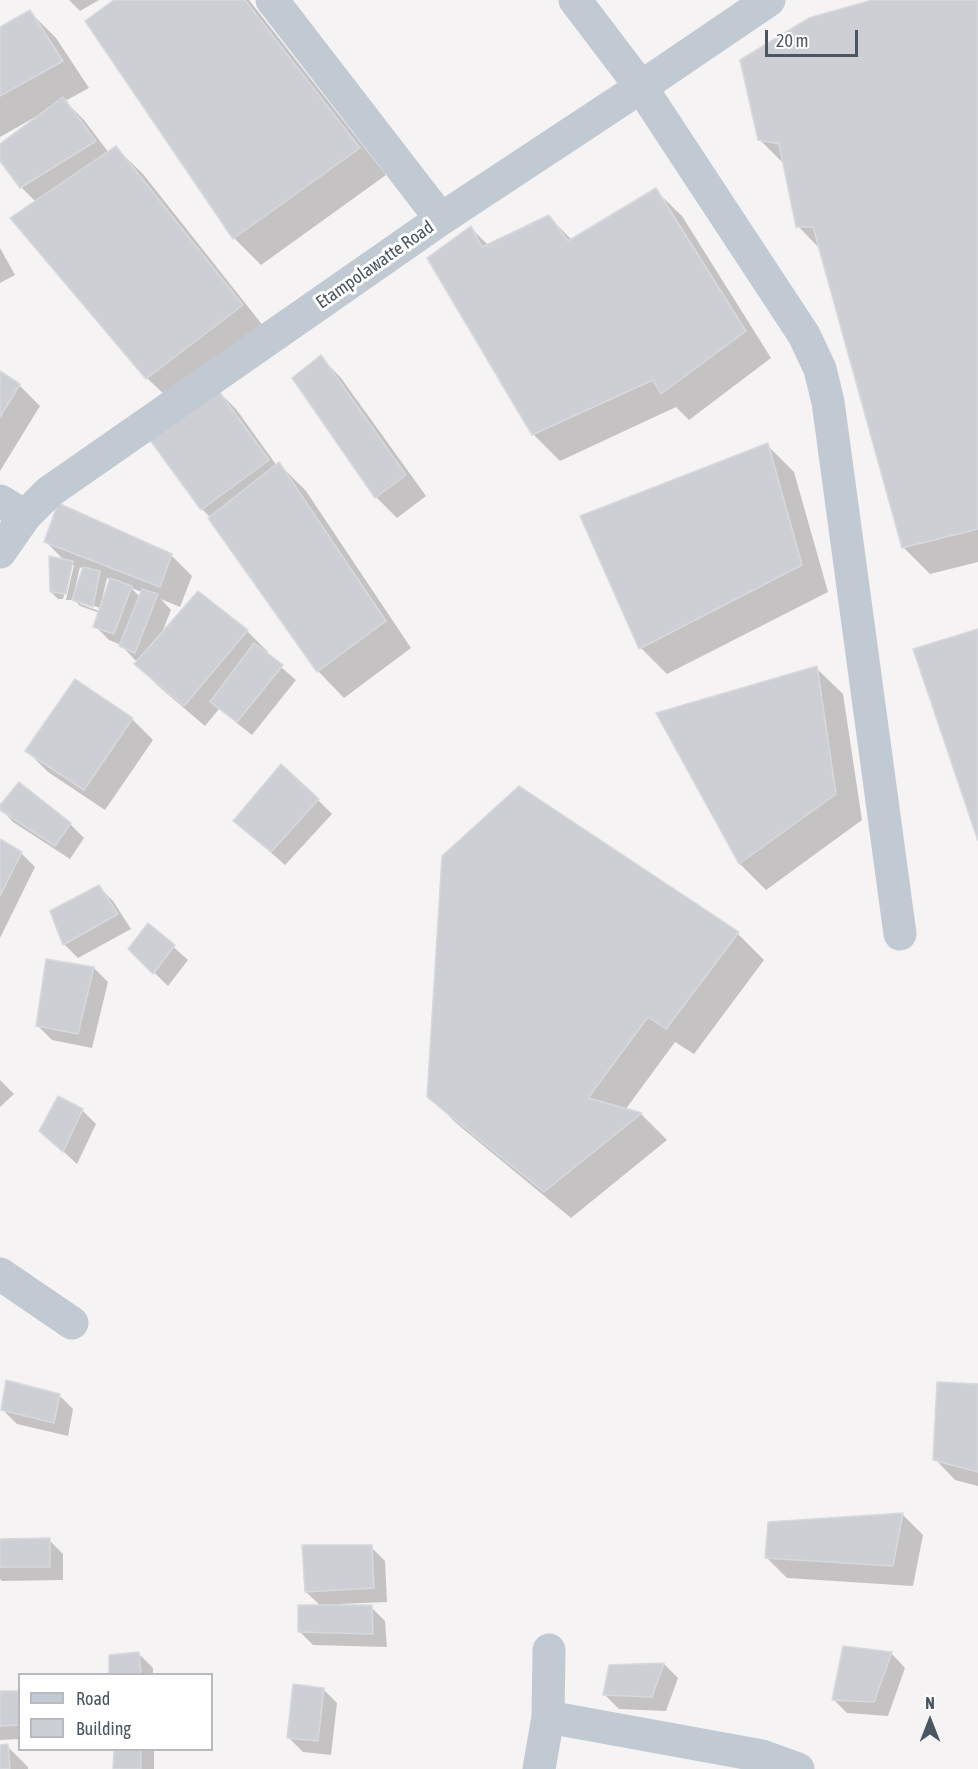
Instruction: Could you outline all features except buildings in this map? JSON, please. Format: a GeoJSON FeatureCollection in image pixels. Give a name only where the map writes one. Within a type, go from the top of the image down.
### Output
{"type":"FeatureCollection","features":[{"type":"Feature","properties":{"kind":"street"},"geometry":{"type":"LineString","coordinates":[[272,0],[441,219]]}},
{"type":"Feature","properties":{"kind":"street"},"geometry":{"type":"LineString","coordinates":[[575,0],[641,87],[804,335],[820,369],[828,402],[900,934]]}},
{"type":"Feature","properties":{"kind":"street","name":"Etampolawatte Road"},"geometry":{"type":"LineString","coordinates":[[0,552],[13,509],[50,492],[441,219],[769,0]]}},
{"type":"Feature","properties":{"kind":"street"},"geometry":{"type":"LineString","coordinates":[[0,1274],[72,1323]]}},
{"type":"Feature","properties":{"kind":"street"},"geometry":{"type":"LineString","coordinates":[[539,1769],[548,1717],[549,1650]]}},
{"type":"Feature","properties":{"kind":"street"},"geometry":{"type":"LineString","coordinates":[[548,1717],[762,1755],[798,1769]]}}]}
